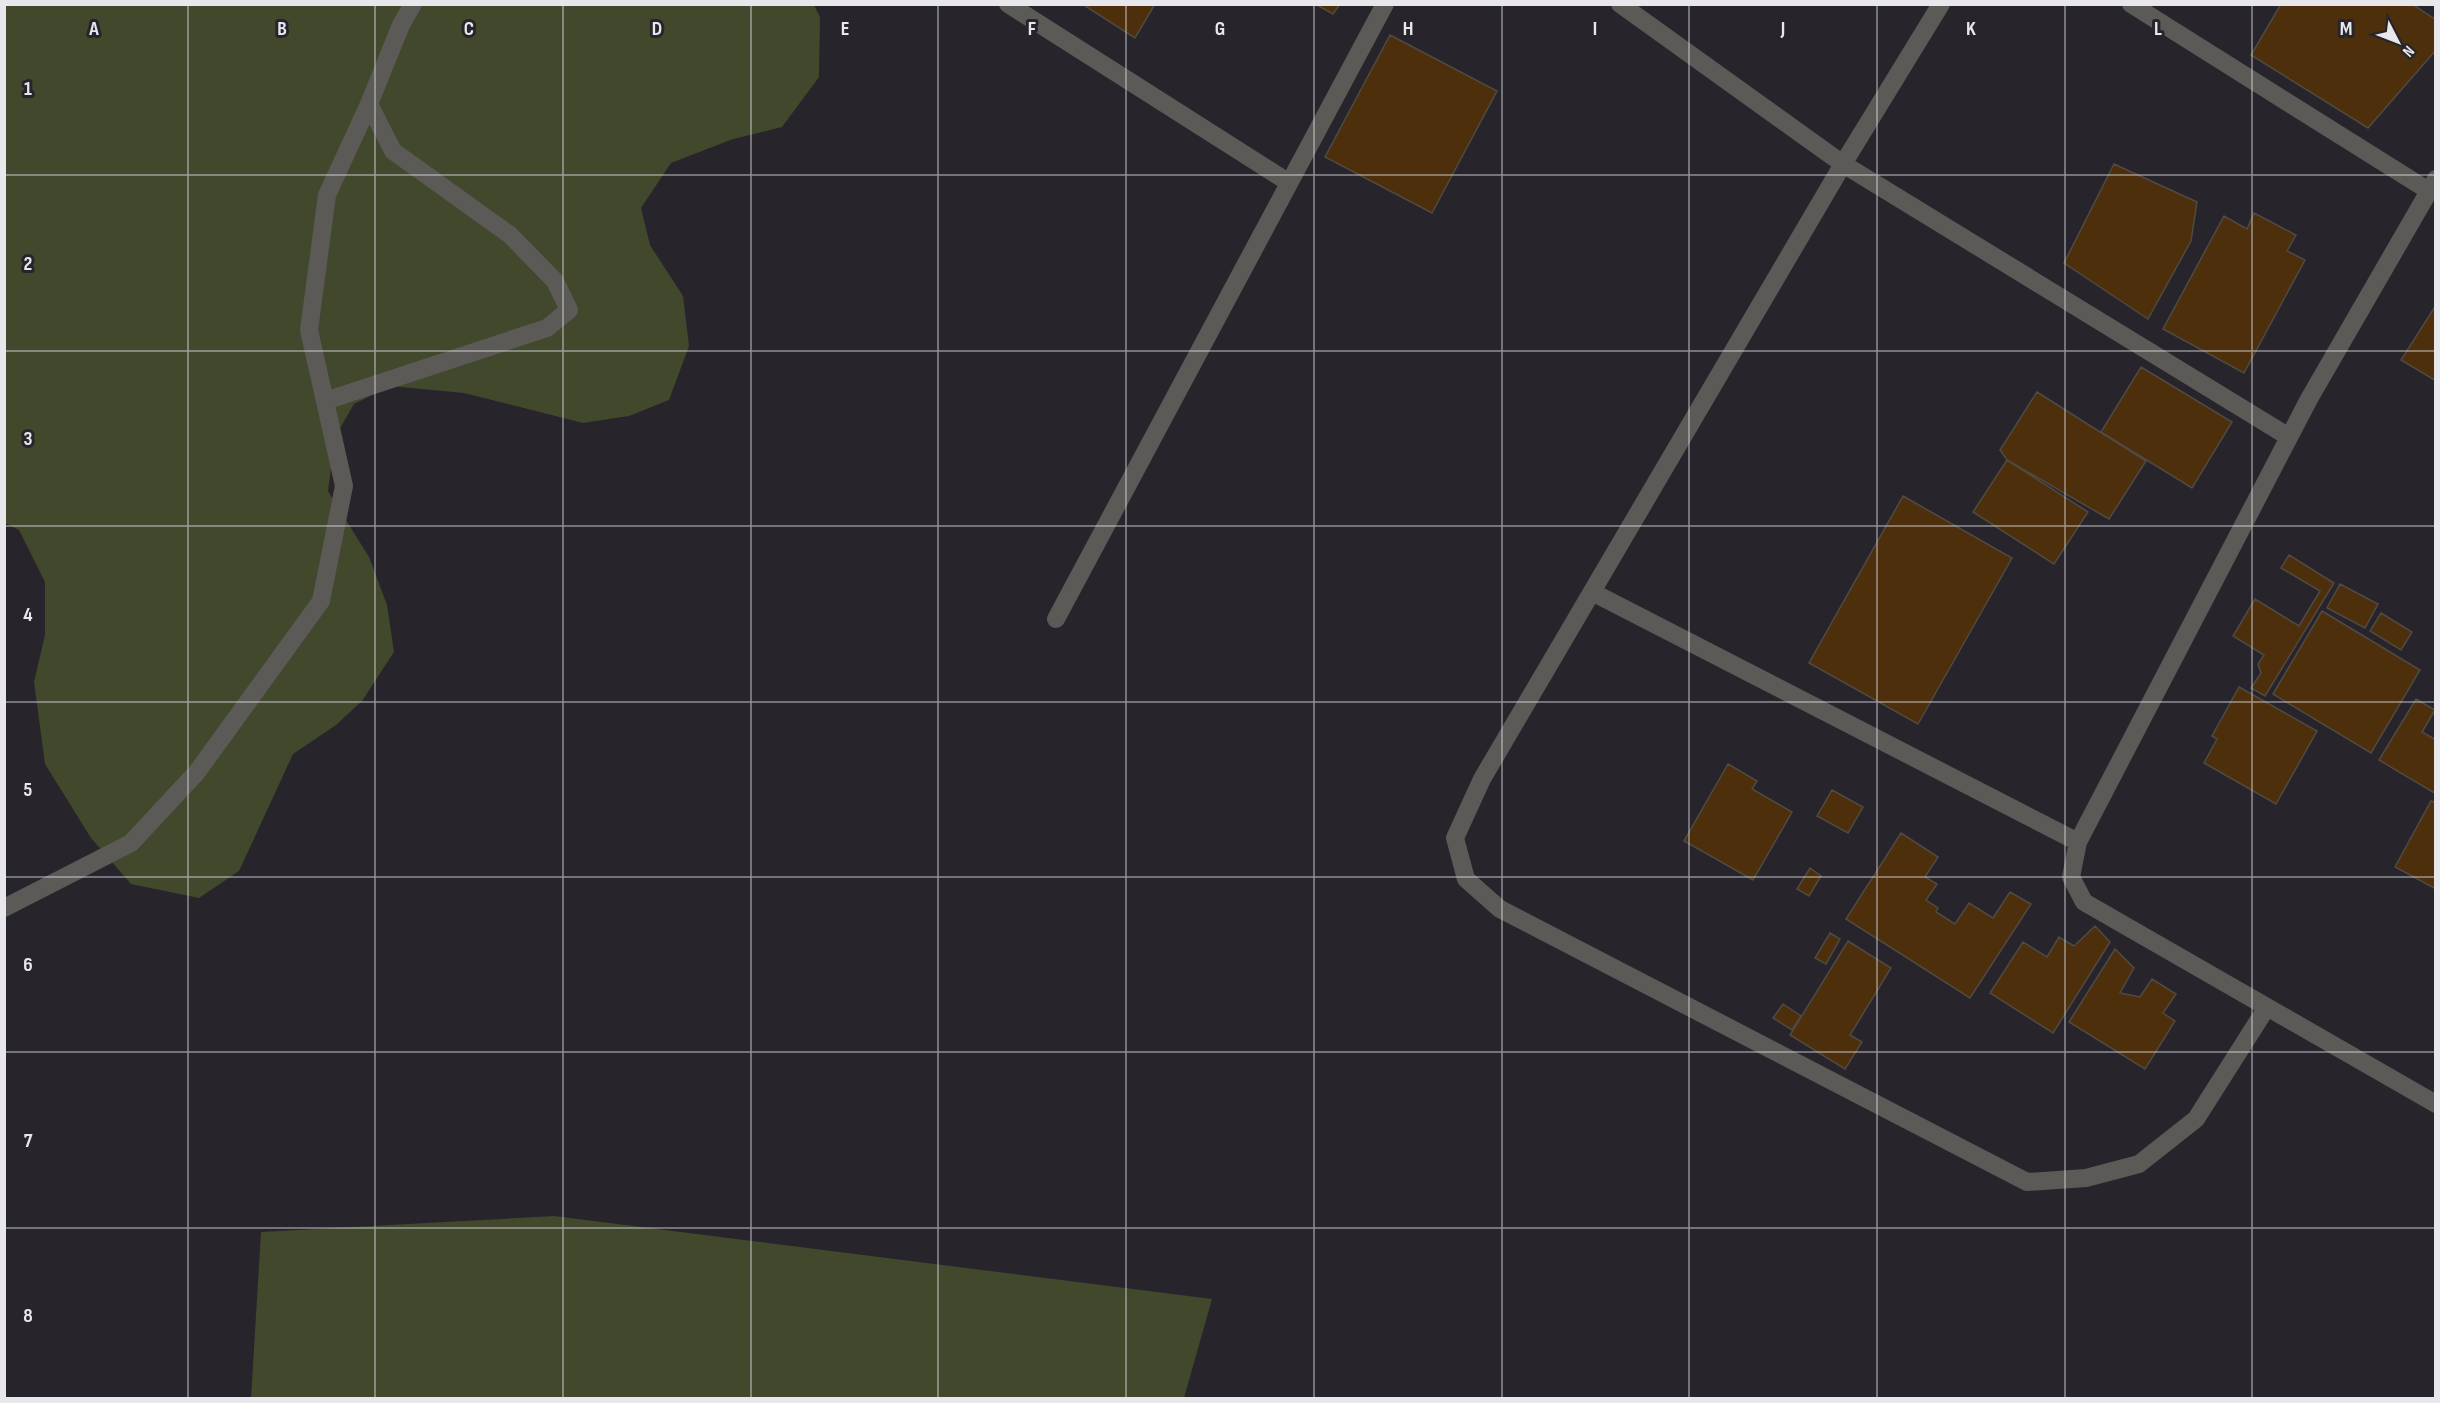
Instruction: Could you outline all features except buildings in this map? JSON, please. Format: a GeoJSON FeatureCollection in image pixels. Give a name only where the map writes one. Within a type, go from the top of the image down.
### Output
{"type":"FeatureCollection","features":[{"type":"Feature","properties":{"kind":"street"},"geometry":{"type":"LineString","coordinates":[[4,908],[131,843],[197,772],[321,600],[344,486],[309,330],[327,195],[413,4]]}},
{"type":"Feature","properties":{"kind":"street"},"geometry":{"type":"LineString","coordinates":[[1008,4],[1288,182]]}},
{"type":"Feature","properties":{"kind":"street"},"geometry":{"type":"LineString","coordinates":[[1056,619],[1385,4]]}},
{"type":"Feature","properties":{"kind":"street"},"geometry":{"type":"LineString","coordinates":[[1620,4],[1842,164],[2289,437]]}},
{"type":"Feature","properties":{"kind":"street"},"geometry":{"type":"LineString","coordinates":[[1941,4],[1842,164],[1482,778],[1455,838],[1466,879],[1500,909],[2027,1182],[2086,1178],[2139,1164],[2196,1119],[2267,1007]]}},
{"type":"Feature","properties":{"kind":"street"},"geometry":{"type":"LineString","coordinates":[[2131,4],[2432,185],[2289,437],[2078,842],[2071,877],[2084,902],[2436,1104]]}},
{"type":"Feature","properties":{"kind":"street"},"geometry":{"type":"LineString","coordinates":[[325,401],[547,328],[569,310],[555,281],[510,235],[393,151],[369,104]]}},
{"type":"Feature","properties":{"kind":"street"},"geometry":{"type":"LineString","coordinates":[[1592,592],[2078,842]]}},
{"type":"Feature","properties":{"kind":"green space"},"geometry":{"type":"Polygon","coordinates":[[[5,5],[814,5],[820,17],[819,77],[782,127],[733,139],[671,163],[641,208],[650,245],[683,296],[689,346],[669,400],[629,416],[583,423],[464,393],[390,386],[354,404],[335,437],[328,491],[369,557],[387,605],[394,652],[362,701],[336,725],[293,754],[239,871],[199,898],[131,884],[91,838],[45,764],[34,682],[45,635],[45,582],[19,530],[5,523],[5,5]]]}},
{"type":"Feature","properties":{"kind":"green space"},"geometry":{"type":"Polygon","coordinates":[[[554,1216],[1212,1299],[1184,1398],[251,1398],[261,1232],[554,1216]]]}}]}
